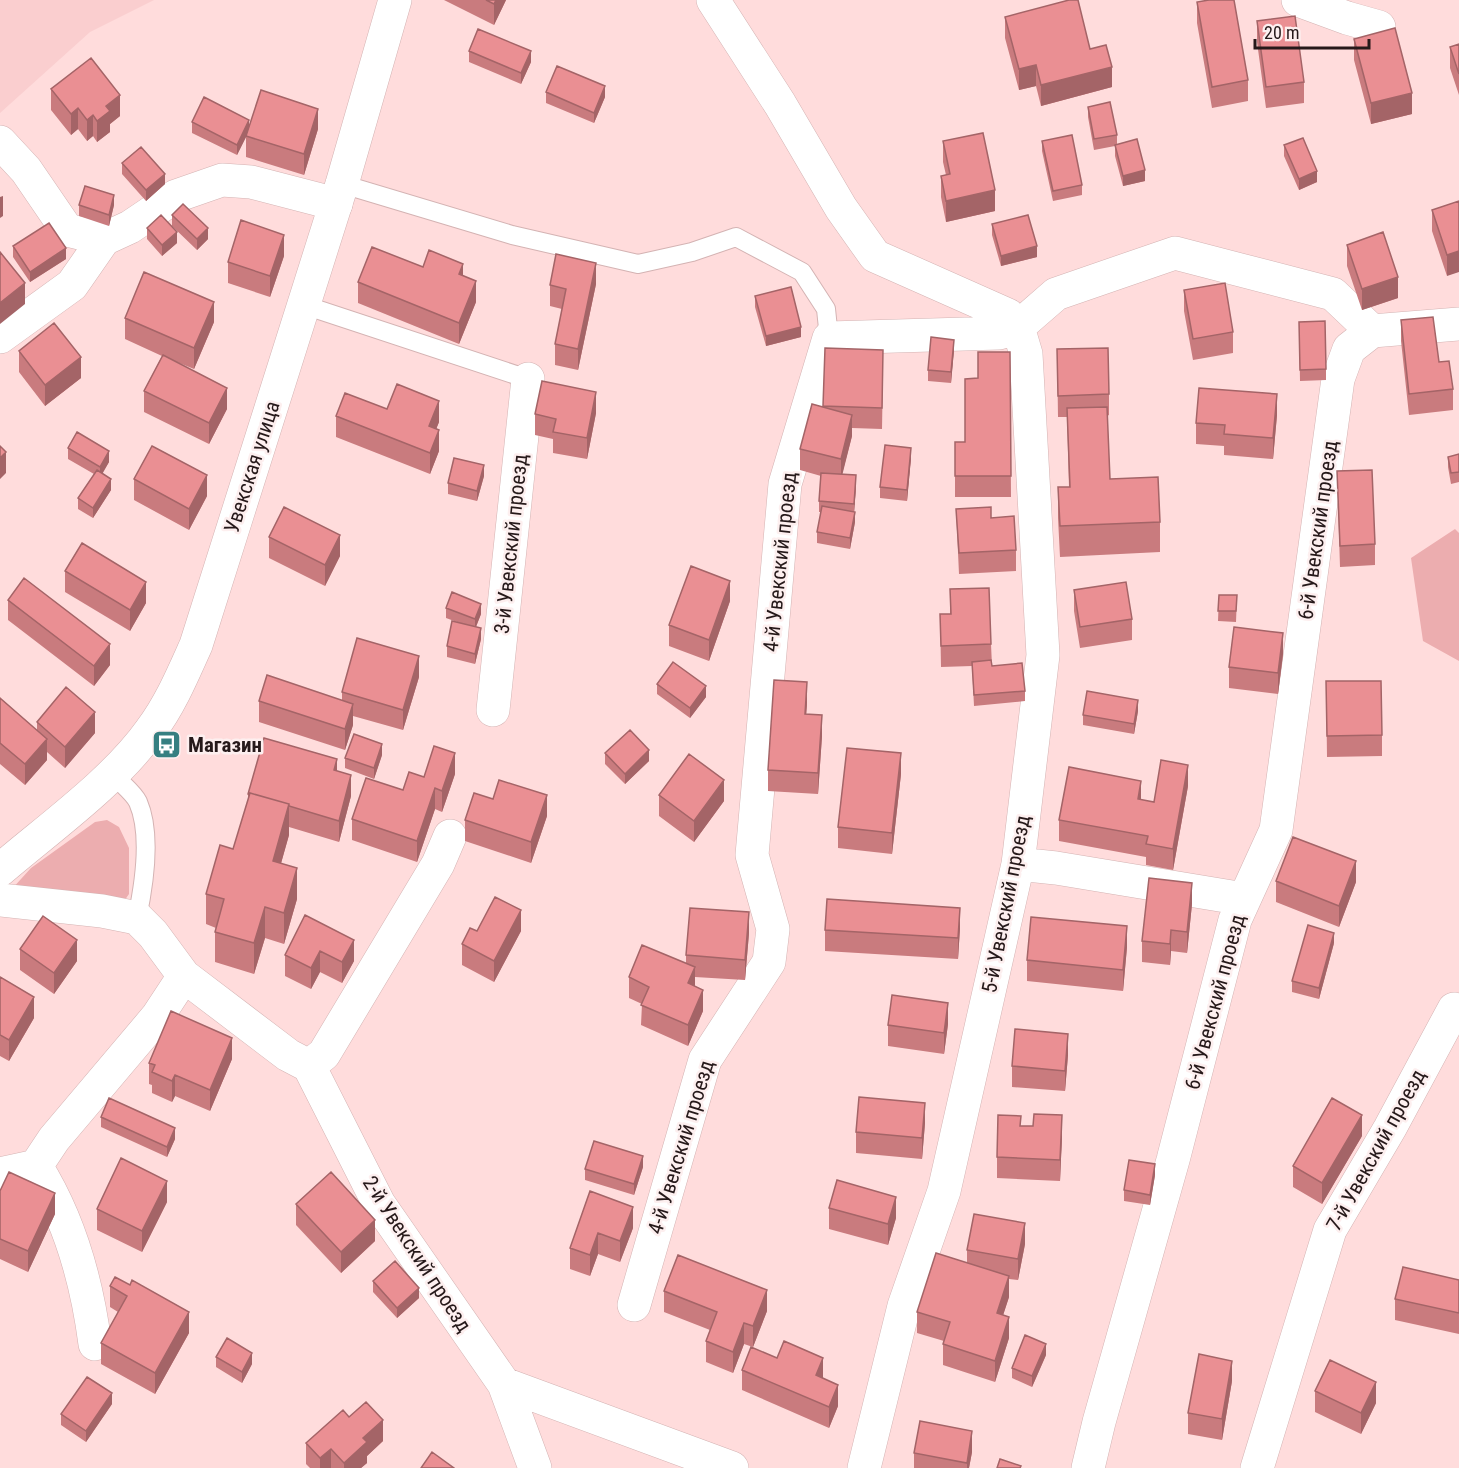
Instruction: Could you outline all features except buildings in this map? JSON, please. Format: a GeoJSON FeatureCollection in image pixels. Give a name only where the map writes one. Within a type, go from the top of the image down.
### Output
{"type":"FeatureCollection","features":[{"type":"Feature","properties":{"kind":"street","name":"Увекская улица"},"geometry":{"type":"LineString","coordinates":[[0,870],[113,774],[152,730],[176,689],[196,645],[339,194],[395,0]]}},
{"type":"Feature","properties":{"kind":"street"},"geometry":{"type":"LineString","coordinates":[[712,0],[780,104],[841,208],[875,256],[1008,315],[1018,327]]}},
{"type":"Feature","properties":{"kind":"street"},"geometry":{"type":"LineString","coordinates":[[1298,0],[1379,27]]}},
{"type":"Feature","properties":{"kind":"street"},"geometry":{"type":"LineString","coordinates":[[0,142],[26,170],[67,230],[104,239]]}},
{"type":"Feature","properties":{"kind":"street"},"geometry":{"type":"LineString","coordinates":[[0,337],[72,285],[104,239],[130,227],[176,196],[222,180],[339,194]]}},
{"type":"Feature","properties":{"kind":"street"},"geometry":{"type":"LineString","coordinates":[[829,338],[999,333],[1018,327],[1056,294],[1175,253],[1333,294],[1372,331],[1459,324]]}},
{"type":"Feature","properties":{"kind":"street","name":"5-й Увекский проезд"},"geometry":{"type":"LineString","coordinates":[[864,1468],[904,1305],[944,1191],[1018,864],[1043,656],[1026,354],[1018,327]]}},
{"type":"Feature","properties":{"kind":"street","name":"6-й Увекский проезд"},"geometry":{"type":"LineString","coordinates":[[1088,1468],[1102,1410],[1173,1160],[1235,920],[1276,830],[1338,379],[1349,349],[1372,331]]}},
{"type":"Feature","properties":{"kind":"street","name":"4-й Увекский проезд"},"geometry":{"type":"LineString","coordinates":[[634,1305],[705,1060],[769,962],[773,929],[752,855],[785,484],[829,338]]}},
{"type":"Feature","properties":{"kind":"street","name":"3-й Увекский проезд"},"geometry":{"type":"LineString","coordinates":[[493,710],[528,379]]}},
{"type":"Feature","properties":{"kind":"street"},"geometry":{"type":"LineString","coordinates":[[0,900],[102,910],[137,918],[153,934],[184,976],[288,1055],[309,1066],[324,1054],[438,864],[450,836]]}},
{"type":"Feature","properties":{"kind":"street"},"geometry":{"type":"LineString","coordinates":[[1018,864],[1056,868],[1244,899]]}},
{"type":"Feature","properties":{"kind":"street"},"geometry":{"type":"LineString","coordinates":[[0,1174],[36,1166],[54,1139],[157,1017],[184,976]]}},
{"type":"Feature","properties":{"kind":"street","name":"7-й Увекский проезд"},"geometry":{"type":"LineString","coordinates":[[1257,1468],[1330,1230],[1390,1128],[1454,1009]]}},
{"type":"Feature","properties":{"kind":"street","name":"2-й Увекский проезд"},"geometry":{"type":"LineString","coordinates":[[309,1066],[380,1204],[504,1384],[535,1468]]}},
{"type":"Feature","properties":{"kind":"street"},"geometry":{"type":"LineString","coordinates":[[36,1166],[50,1188],[65,1221],[90,1300],[95,1344]]}},
{"type":"Feature","properties":{"kind":"street"},"geometry":{"type":"LineString","coordinates":[[504,1384],[732,1468]]}},
{"type":"Feature","properties":{"kind":"lane"},"geometry":{"type":"LineString","coordinates":[[339,194],[638,264],[692,252],[736,237],[802,272],[826,309],[829,338]]}},
{"type":"Feature","properties":{"kind":"lane"},"geometry":{"type":"LineString","coordinates":[[304,305],[528,379]]}},
{"type":"Feature","properties":{"kind":"lane"},"geometry":{"type":"LineString","coordinates":[[113,774],[137,801],[146,831],[142,897],[137,918]]}},
{"type":"Feature","properties":{"kind":"shaded area"},"geometry":{"type":"Polygon","coordinates":[[[0,0],[154,0],[90,32],[0,113],[0,0]]]}},
{"type":"Feature","properties":{"kind":"shaded area"},"geometry":{"type":"Polygon","coordinates":[[[1455,529],[1459,533],[1459,661],[1423,641],[1411,558],[1455,529]]]}},
{"type":"Feature","properties":{"kind":"shaded area"},"geometry":{"type":"Polygon","coordinates":[[[107,820],[119,827],[129,848],[129,894],[122,904],[11,890],[31,868],[95,822],[107,820]]]}},
{"type":"Feature","properties":{"kind":"place","name":"Магазин"},"geometry":{"type":"Point","coordinates":[167,745]}}]}
